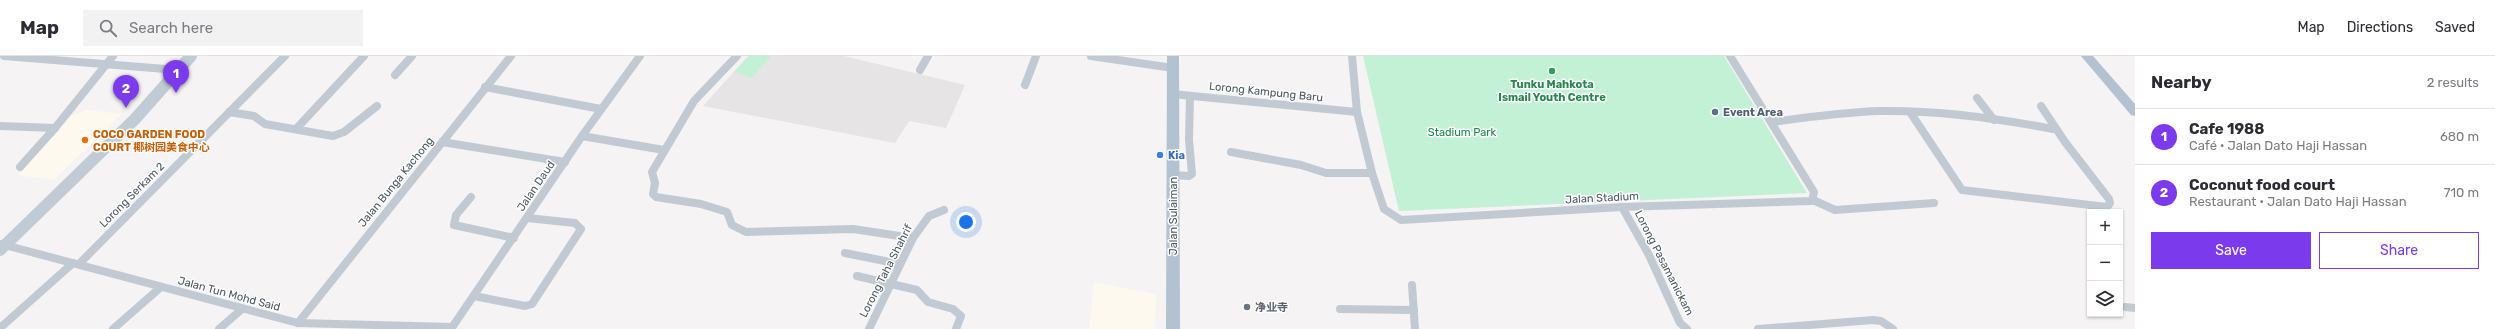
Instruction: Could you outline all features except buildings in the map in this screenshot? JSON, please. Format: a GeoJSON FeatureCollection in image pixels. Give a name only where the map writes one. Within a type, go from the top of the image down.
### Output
{"type":"FeatureCollection","features":[{"type":"Feature","properties":{"kind":"main road"},"geometry":{"type":"LineString","coordinates":[[2087,56],[2133,108]]}},
{"type":"Feature","properties":{"kind":"main road","name":"Jalan Sulaiman"},"geometry":{"type":"LineString","coordinates":[[1173,62],[1173,329]]}},
{"type":"Feature","properties":{"kind":"street"},"geometry":{"type":"LineString","coordinates":[[4,56],[40,57],[178,70]]}},
{"type":"Feature","properties":{"kind":"street"},"geometry":{"type":"LineString","coordinates":[[20,167],[55,128],[113,56]]}},
{"type":"Feature","properties":{"kind":"street"},"geometry":{"type":"LineString","coordinates":[[2,246],[135,119],[191,56]]}},
{"type":"Feature","properties":{"kind":"street","name":"Lorong Serkam 2"},"geometry":{"type":"LineString","coordinates":[[0,328],[76,263],[285,56]]}},
{"type":"Feature","properties":{"kind":"street"},"geometry":{"type":"LineString","coordinates":[[296,129],[364,56]]}},
{"type":"Feature","properties":{"kind":"street"},"geometry":{"type":"LineString","coordinates":[[395,75],[412,56]]}},
{"type":"Feature","properties":{"kind":"street","name":"Jalan Bunga Kachong"},"geometry":{"type":"LineString","coordinates":[[298,323],[442,142],[508,56]]}},
{"type":"Feature","properties":{"kind":"street","name":"Jalan Daud"},"geometry":{"type":"LineString","coordinates":[[452,328],[528,218],[564,162],[640,56]]}},
{"type":"Feature","properties":{"kind":"street"},"geometry":{"type":"LineString","coordinates":[[737,56],[694,101],[664,150],[652,172],[655,183],[653,194],[656,196],[688,201],[721,209],[727,212],[732,225],[738,230],[757,232],[853,229],[913,238]]}},
{"type":"Feature","properties":{"kind":"street"},"geometry":{"type":"LineString","coordinates":[[920,70],[928,56]]}},
{"type":"Feature","properties":{"kind":"street"},"geometry":{"type":"LineString","coordinates":[[1025,85],[1036,56]]}},
{"type":"Feature","properties":{"kind":"street"},"geometry":{"type":"LineString","coordinates":[[1091,56],[1173,62]]}},
{"type":"Feature","properties":{"kind":"street","name":"Jalan Stadium"},"geometry":{"type":"LineString","coordinates":[[1352,56],[1357,112],[1372,173],[1384,209],[1401,220],[1622,207],[1813,200]]}},
{"type":"Feature","properties":{"kind":"street"},"geometry":{"type":"LineString","coordinates":[[1730,56],[1814,192],[1813,200],[1835,210],[1934,203]]}},
{"type":"Feature","properties":{"kind":"street"},"geometry":{"type":"LineString","coordinates":[[485,87],[601,109]]}},
{"type":"Feature","properties":{"kind":"street","name":"Lorong Kampung Baru"},"geometry":{"type":"LineString","coordinates":[[1172,94],[1357,112]]}},
{"type":"Feature","properties":{"kind":"street"},"geometry":{"type":"LineString","coordinates":[[1173,175],[1191,175],[1189,140],[1190,96]]}},
{"type":"Feature","properties":{"kind":"street"},"geometry":{"type":"LineString","coordinates":[[1977,98],[1994,120]]}},
{"type":"Feature","properties":{"kind":"street"},"geometry":{"type":"LineString","coordinates":[[230,112],[254,116],[265,124],[337,135],[377,106]]}},
{"type":"Feature","properties":{"kind":"street"},"geometry":{"type":"LineString","coordinates":[[1910,112],[1962,190],[1967,192],[2107,206],[2110,203],[2109,199],[2090,172],[2053,129],[2041,106]]}},
{"type":"Feature","properties":{"kind":"street"},"geometry":{"type":"LineString","coordinates":[[1772,122],[1865,112],[1910,112],[1994,120],[2053,129]]}},
{"type":"Feature","properties":{"kind":"street"},"geometry":{"type":"LineString","coordinates":[[0,126],[55,128]]}},
{"type":"Feature","properties":{"kind":"street"},"geometry":{"type":"LineString","coordinates":[[582,136],[664,150]]}},
{"type":"Feature","properties":{"kind":"street"},"geometry":{"type":"LineString","coordinates":[[1172,138],[1189,140]]}},
{"type":"Feature","properties":{"kind":"street"},"geometry":{"type":"LineString","coordinates":[[442,142],[564,162]]}},
{"type":"Feature","properties":{"kind":"street"},"geometry":{"type":"LineString","coordinates":[[1231,152],[1301,165],[1326,173],[1372,173]]}},
{"type":"Feature","properties":{"kind":"street"},"geometry":{"type":"LineString","coordinates":[[471,197],[456,215],[454,225],[514,238]]}},
{"type":"Feature","properties":{"kind":"street","name":"Lorong Pasamanickam"},"geometry":{"type":"LineString","coordinates":[[1622,207],[1649,255],[1680,324],[1687,329]]}},
{"type":"Feature","properties":{"kind":"street","name":"Lorong Taha Shahrif"},"geometry":{"type":"LineString","coordinates":[[869,329],[913,238],[929,216],[944,210]]}},
{"type":"Feature","properties":{"kind":"street"},"geometry":{"type":"LineString","coordinates":[[474,296],[525,306],[532,304],[582,229],[575,223],[528,218]]}},
{"type":"Feature","properties":{"kind":"street","name":"Jalan Tun Mohd Said"},"geometry":{"type":"LineString","coordinates":[[2,246],[76,263],[242,310],[298,323],[345,327],[452,328]]}},
{"type":"Feature","properties":{"kind":"street"},"geometry":{"type":"LineString","coordinates":[[845,253],[900,264]]}},
{"type":"Feature","properties":{"kind":"street"},"geometry":{"type":"LineString","coordinates":[[856,276],[917,290],[928,302],[957,311],[961,316],[956,329]]}},
{"type":"Feature","properties":{"kind":"street"},"geometry":{"type":"LineString","coordinates":[[1412,285],[1416,329]]}},
{"type":"Feature","properties":{"kind":"street"},"geometry":{"type":"LineString","coordinates":[[113,329],[161,287]]}},
{"type":"Feature","properties":{"kind":"street"},"geometry":{"type":"LineString","coordinates":[[2125,308],[2135,308]]}},
{"type":"Feature","properties":{"kind":"street"},"geometry":{"type":"LineString","coordinates":[[1340,309],[1414,310]]}},
{"type":"Feature","properties":{"kind":"street"},"geometry":{"type":"LineString","coordinates":[[219,329],[242,310]]}},
{"type":"Feature","properties":{"kind":"street"},"geometry":{"type":"LineString","coordinates":[[1758,329],[1873,320],[1882,321],[1893,329]]}},
{"type":"Feature","properties":{"kind":"shaded area"},"geometry":{"type":"Polygon","coordinates":[[[748,56],[844,56],[965,85],[946,128],[909,121],[895,143],[703,106],[748,56]]]}},
{"type":"Feature","properties":{"kind":"shaded area"},"geometry":{"type":"Polygon","coordinates":[[[87,110],[122,114],[54,180],[17,175],[72,115],[87,110]]]}},
{"type":"Feature","properties":{"kind":"shaded area"},"geometry":{"type":"Polygon","coordinates":[[[1094,282],[1156,294],[1155,329],[1089,329],[1094,282]]]}},
{"type":"Feature","properties":{"kind":"green space"},"geometry":{"type":"Polygon","coordinates":[[[749,56],[771,56],[752,78],[734,72],[749,56]]]}},
{"type":"Feature","properties":{"kind":"green space","name":"Stadium Park"},"geometry":{"type":"Polygon","coordinates":[[[1363,56],[1724,56],[1807,193],[1399,211],[1363,56]]]}},
{"type":"Feature","properties":{"kind":"place","name":"Tunku Mahkota Ismail Youth Centre"},"geometry":{"type":"Point","coordinates":[1552,71]}},
{"type":"Feature","properties":{"kind":"place","name":"Cafe 1988"},"geometry":{"type":"Point","coordinates":[176,93]}},
{"type":"Feature","properties":{"kind":"place","name":"Coconut food court"},"geometry":{"type":"Point","coordinates":[126,108]}},
{"type":"Feature","properties":{"kind":"place","name":"Event Area"},"geometry":{"type":"Point","coordinates":[1715,112]}},
{"type":"Feature","properties":{"kind":"place","name":"COCO GARDEN FOOD COURT 椰树园美食中心"},"geometry":{"type":"Point","coordinates":[85,140]}},
{"type":"Feature","properties":{"kind":"place","name":"Kia"},"geometry":{"type":"Point","coordinates":[1160,155]}},
{"type":"Feature","properties":{"kind":"place","name":"净业寺"},"geometry":{"type":"Point","coordinates":[1247,307]}}]}
